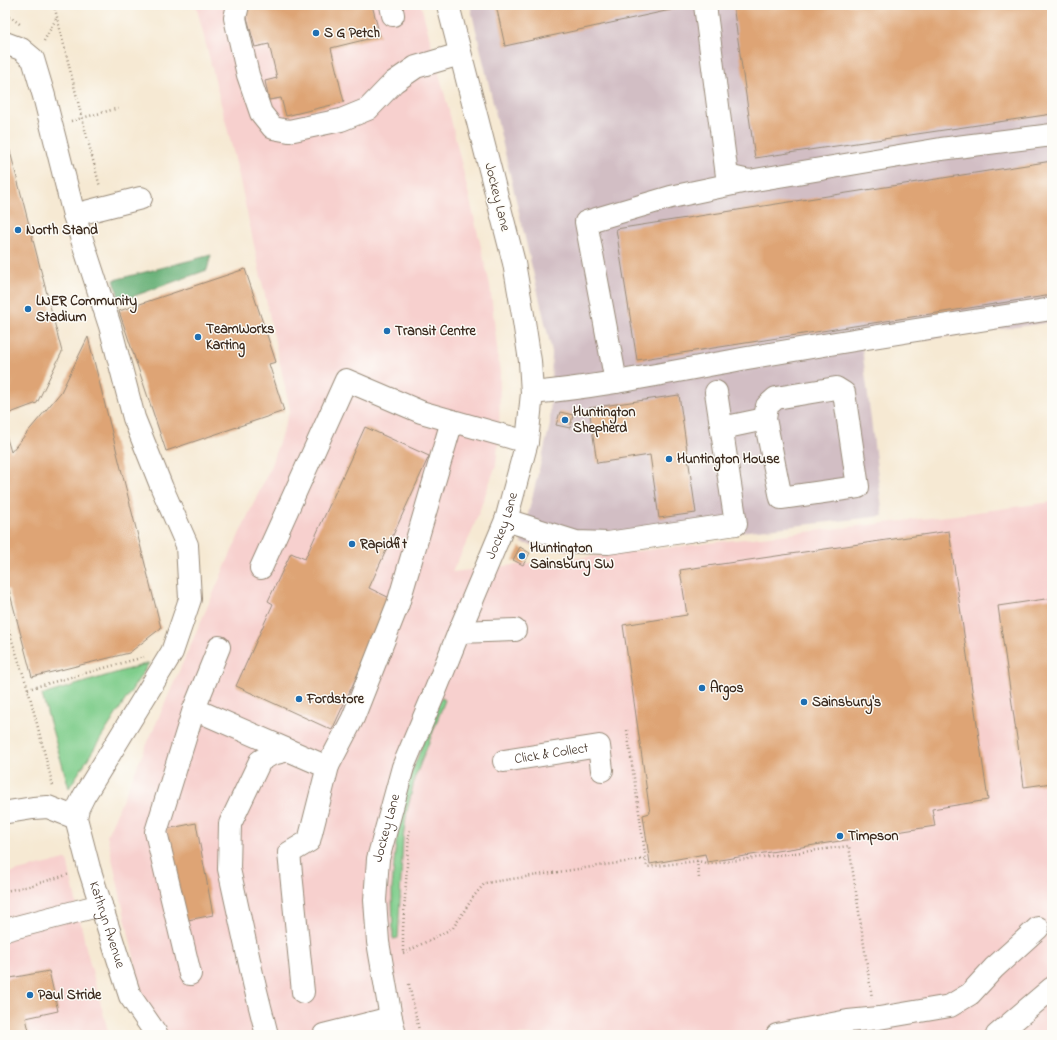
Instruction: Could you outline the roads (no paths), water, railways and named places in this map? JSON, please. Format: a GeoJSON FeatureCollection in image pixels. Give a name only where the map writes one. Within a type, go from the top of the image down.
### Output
{"type":"FeatureCollection","features":[{"type":"Feature","properties":{"kind":"street"},"geometry":{"type":"LineString","coordinates":[[238,5],[235,18],[248,75],[260,113],[272,128],[289,131],[341,120],[368,109],[394,82],[416,67],[460,54]]}},
{"type":"Feature","properties":{"kind":"street","name":"Jockey Lane"},"geometry":{"type":"LineString","coordinates":[[393,1027],[378,942],[375,900],[378,859],[403,767],[506,520],[527,442],[532,393],[530,361],[514,263],[448,5]]}},
{"type":"Feature","properties":{"kind":"street"},"geometry":{"type":"LineString","coordinates":[[705,5],[726,176],[749,181]]}},
{"type":"Feature","properties":{"kind":"street"},"geometry":{"type":"LineString","coordinates":[[5,43],[21,49],[33,59],[52,126],[74,215],[110,326],[134,418],[187,546],[190,599],[172,652],[84,796],[77,813],[48,807],[8,812]]}},
{"type":"Feature","properties":{"kind":"street"},"geometry":{"type":"LineString","coordinates":[[616,382],[586,222],[671,197],[749,181],[941,149],[1052,135]]}},
{"type":"Feature","properties":{"kind":"street"},"geometry":{"type":"LineString","coordinates":[[74,215],[141,198]]}},
{"type":"Feature","properties":{"kind":"street"},"geometry":{"type":"LineString","coordinates":[[532,393],[583,388],[926,328],[1052,309]]}},
{"type":"Feature","properties":{"kind":"street"},"geometry":{"type":"LineString","coordinates":[[261,568],[346,380],[421,412],[527,442]]}},
{"type":"Feature","properties":{"kind":"street"},"geometry":{"type":"LineString","coordinates":[[836,388],[844,392],[858,487],[781,498],[765,419],[767,406],[776,398],[836,388]]}},
{"type":"Feature","properties":{"kind":"street"},"geometry":{"type":"LineString","coordinates":[[506,520],[576,542],[602,543],[736,524],[716,392]]}},
{"type":"Feature","properties":{"kind":"street"},"geometry":{"type":"LineString","coordinates":[[722,428],[765,419]]}},
{"type":"Feature","properties":{"kind":"street"},"geometry":{"type":"LineString","coordinates":[[303,992],[289,853],[309,841],[328,766],[353,718],[398,604],[452,421]]}},
{"type":"Feature","properties":{"kind":"street"},"geometry":{"type":"LineString","coordinates":[[459,632],[515,630]]}},
{"type":"Feature","properties":{"kind":"street"},"geometry":{"type":"LineString","coordinates":[[190,974],[156,832],[194,709],[219,647]]}},
{"type":"Feature","properties":{"kind":"street"},"geometry":{"type":"LineString","coordinates":[[194,709],[328,766]]}},
{"type":"Feature","properties":{"kind":"street","name":"Click & Collect"},"geometry":{"type":"LineString","coordinates":[[504,761],[598,746],[602,770]]}},
{"type":"Feature","properties":{"kind":"street"},"geometry":{"type":"LineString","coordinates":[[267,1035],[229,869],[230,824],[260,761],[272,754],[288,750]]}},
{"type":"Feature","properties":{"kind":"street","name":"Kathryn Avenue"},"geometry":{"type":"LineString","coordinates":[[77,813],[89,868],[130,996],[157,1035]]}},
{"type":"Feature","properties":{"kind":"street"},"geometry":{"type":"LineString","coordinates":[[5,930],[101,905]]}},
{"type":"Feature","properties":{"kind":"street"},"geometry":{"type":"LineString","coordinates":[[777,1035],[801,1030],[873,1024],[950,1006],[970,994],[994,968],[1038,928]]}},
{"type":"Feature","properties":{"kind":"street"},"geometry":{"type":"LineString","coordinates":[[997,1035],[1052,988]]}},
{"type":"Feature","properties":{"kind":"street"},"geometry":{"type":"LineString","coordinates":[[324,1035],[393,1027]]}},
{"type":"Feature","properties":{"kind":"place","name":"S G Petch"},"geometry":{"type":"Point","coordinates":[316,33]}},
{"type":"Feature","properties":{"kind":"place","name":"North Stand"},"geometry":{"type":"Point","coordinates":[18,230]}},
{"type":"Feature","properties":{"kind":"place","name":"LNER Community Stadium"},"geometry":{"type":"Point","coordinates":[28,309]}},
{"type":"Feature","properties":{"kind":"place","name":"Transit Centre"},"geometry":{"type":"Point","coordinates":[387,331]}},
{"type":"Feature","properties":{"kind":"place","name":"TeamWorks Karting"},"geometry":{"type":"Point","coordinates":[198,337]}},
{"type":"Feature","properties":{"kind":"place","name":"Huntington Shepherd"},"geometry":{"type":"Point","coordinates":[565,420]}},
{"type":"Feature","properties":{"kind":"place","name":"Huntington House"},"geometry":{"type":"Point","coordinates":[669,459]}},
{"type":"Feature","properties":{"kind":"place","name":"Rapidfit"},"geometry":{"type":"Point","coordinates":[352,544]}},
{"type":"Feature","properties":{"kind":"place","name":"Huntington Sainsbury SW"},"geometry":{"type":"Point","coordinates":[522,556]}},
{"type":"Feature","properties":{"kind":"place","name":"Argos"},"geometry":{"type":"Point","coordinates":[702,688]}},
{"type":"Feature","properties":{"kind":"place","name":"Fordstore"},"geometry":{"type":"Point","coordinates":[299,699]}},
{"type":"Feature","properties":{"kind":"place","name":"Sainsbury's"},"geometry":{"type":"Point","coordinates":[804,702]}},
{"type":"Feature","properties":{"kind":"place","name":"Timpson"},"geometry":{"type":"Point","coordinates":[840,836]}},
{"type":"Feature","properties":{"kind":"place","name":"Paul Stride"},"geometry":{"type":"Point","coordinates":[30,995]}}]}
